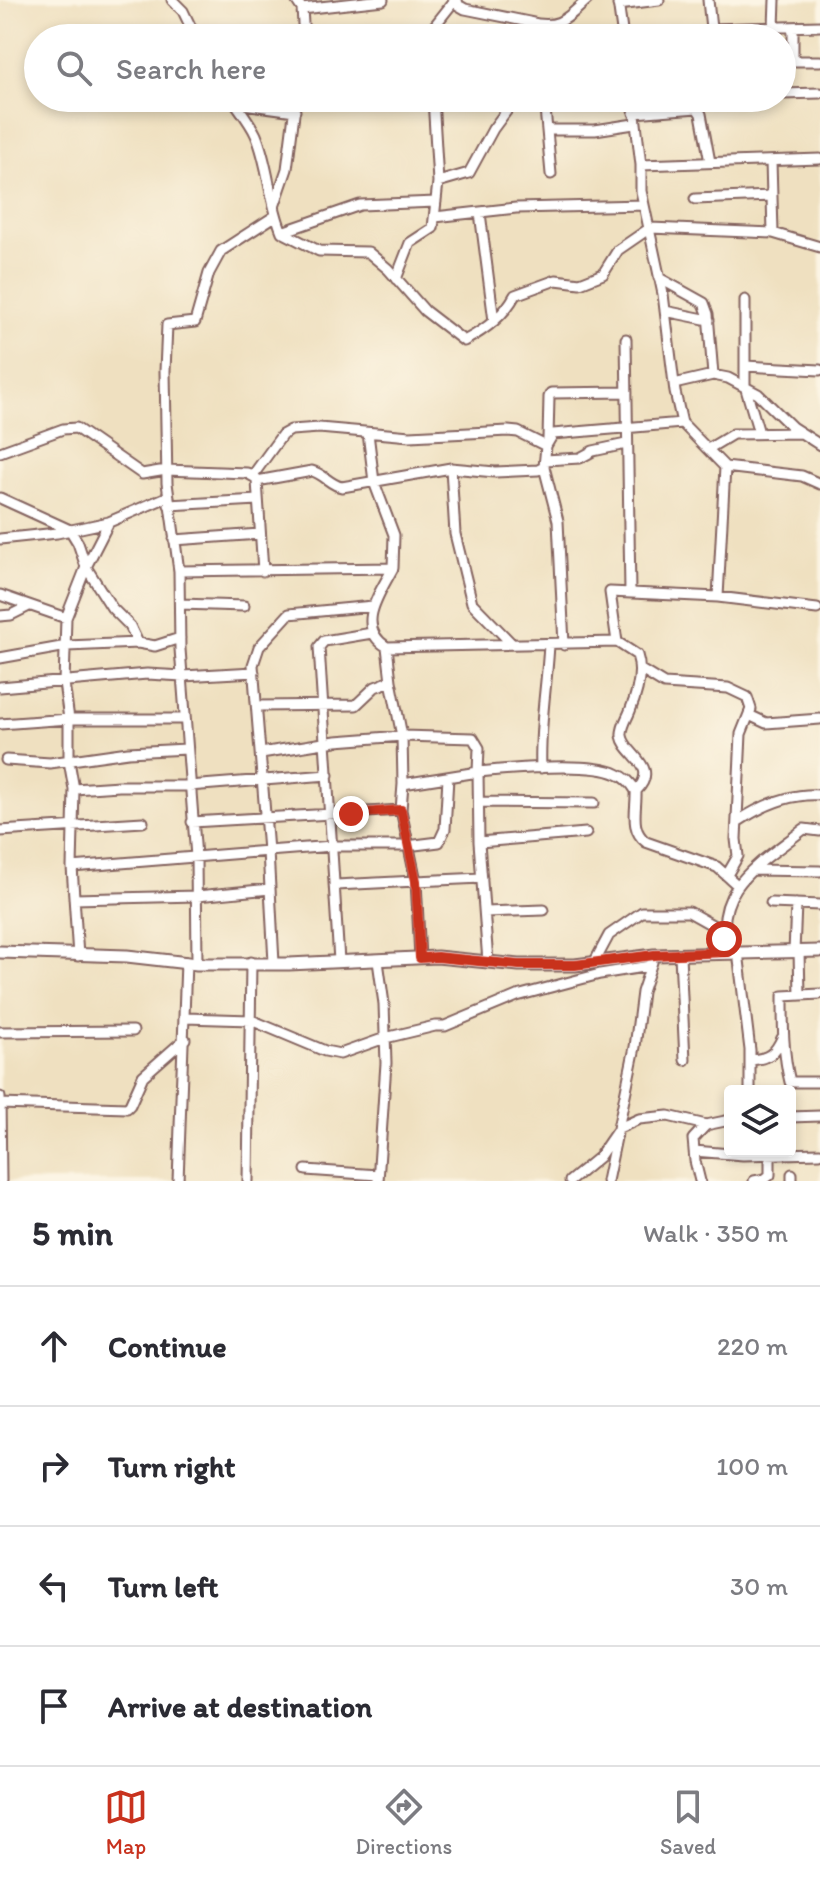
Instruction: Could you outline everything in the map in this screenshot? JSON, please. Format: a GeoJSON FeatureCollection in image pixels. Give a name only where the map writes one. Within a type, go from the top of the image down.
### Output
{"type":"FeatureCollection","features":[{"type":"Feature","properties":{"kind":"street"},"geometry":{"type":"LineString","coordinates":[[172,0],[183,11],[189,24]]}},
{"type":"Feature","properties":{"kind":"street"},"geometry":{"type":"LineString","coordinates":[[302,24],[299,4],[383,0]]}},
{"type":"Feature","properties":{"kind":"street"},"geometry":{"type":"LineString","coordinates":[[439,24],[456,0],[465,9],[538,24]]}},
{"type":"Feature","properties":{"kind":"street"},"geometry":{"type":"LineString","coordinates":[[555,24],[562,22],[587,0]]}},
{"type":"Feature","properties":{"kind":"street"},"geometry":{"type":"LineString","coordinates":[[621,24],[618,2],[659,0]]}},
{"type":"Feature","properties":{"kind":"street"},"geometry":{"type":"LineString","coordinates":[[708,0],[711,24]]}},
{"type":"Feature","properties":{"kind":"street"},"geometry":{"type":"LineString","coordinates":[[774,24],[775,0]]}},
{"type":"Feature","properties":{"kind":"street"},"geometry":{"type":"LineString","coordinates":[[796,27],[820,26]]}},
{"type":"Feature","properties":{"kind":"street"},"geometry":{"type":"LineString","coordinates":[[796,61],[820,61]]}},
{"type":"Feature","properties":{"kind":"street"},"geometry":{"type":"LineString","coordinates":[[796,94],[820,93]]}},
{"type":"Feature","properties":{"kind":"street"},"geometry":{"type":"LineString","coordinates":[[241,112],[255,134],[282,232],[319,251],[368,252],[425,311],[464,341],[494,321],[509,307],[515,295],[556,280],[580,283],[603,274],[618,250],[650,228],[773,233],[820,247]]}},
{"type":"Feature","properties":{"kind":"street"},"geometry":{"type":"LineString","coordinates":[[178,1181],[185,1018],[197,896],[180,638],[179,571],[166,470],[167,325],[195,322],[209,273],[221,251],[275,211],[287,169],[295,112]]}},
{"type":"Feature","properties":{"kind":"street"},"geometry":{"type":"LineString","coordinates":[[396,279],[410,243],[433,228],[438,182],[434,112]]}},
{"type":"Feature","properties":{"kind":"street"},"geometry":{"type":"LineString","coordinates":[[438,182],[469,173],[506,112]]}},
{"type":"Feature","properties":{"kind":"street"},"geometry":{"type":"LineString","coordinates":[[545,112],[551,174]]}},
{"type":"Feature","properties":{"kind":"street"},"geometry":{"type":"LineString","coordinates":[[634,112],[641,191],[665,311],[682,423],[725,467],[802,476],[820,484]]}},
{"type":"Feature","properties":{"kind":"street"},"geometry":{"type":"LineString","coordinates":[[547,130],[595,130],[664,112]]}},
{"type":"Feature","properties":{"kind":"street"},"geometry":{"type":"LineString","coordinates":[[699,112],[710,162]]}},
{"type":"Feature","properties":{"kind":"street"},"geometry":{"type":"LineString","coordinates":[[641,165],[820,159]]}},
{"type":"Feature","properties":{"kind":"street"},"geometry":{"type":"LineString","coordinates":[[771,161],[773,233]]}},
{"type":"Feature","properties":{"kind":"street"},"geometry":{"type":"LineString","coordinates":[[695,199],[772,196]]}},
{"type":"Feature","properties":{"kind":"street"},"geometry":{"type":"LineString","coordinates":[[282,232],[360,205],[436,202]]}},
{"type":"Feature","properties":{"kind":"street"},"geometry":{"type":"LineString","coordinates":[[435,217],[516,208],[644,205]]}},
{"type":"Feature","properties":{"kind":"street"},"geometry":{"type":"LineString","coordinates":[[480,213],[494,321]]}},
{"type":"Feature","properties":{"kind":"street"},"geometry":{"type":"LineString","coordinates":[[659,278],[701,300],[709,320],[713,375]]}},
{"type":"Feature","properties":{"kind":"street"},"geometry":{"type":"LineString","coordinates":[[745,300],[745,386],[759,433]]}},
{"type":"Feature","properties":{"kind":"street"},"geometry":{"type":"LineString","coordinates":[[665,311],[709,320]]}},
{"type":"Feature","properties":{"kind":"street"},"geometry":{"type":"LineString","coordinates":[[626,339],[630,593]]}},
{"type":"Feature","properties":{"kind":"street"},"geometry":{"type":"LineString","coordinates":[[745,366],[820,370]]}},
{"type":"Feature","properties":{"kind":"street"},"geometry":{"type":"LineString","coordinates":[[674,384],[713,375],[745,386],[800,433],[820,445]]}},
{"type":"Feature","properties":{"kind":"street"},"geometry":{"type":"LineString","coordinates":[[564,645],[558,521],[545,464],[549,397],[551,393],[627,392]]}},
{"type":"Feature","properties":{"kind":"street"},"geometry":{"type":"LineString","coordinates":[[547,442],[553,434],[682,423]]}},
{"type":"Feature","properties":{"kind":"street"},"geometry":{"type":"LineString","coordinates":[[0,452],[63,429],[76,428],[142,474],[166,470],[255,478],[312,471],[320,473],[335,486],[451,468],[495,472],[538,470],[545,464],[580,458],[593,451],[626,444]]}},
{"type":"Feature","properties":{"kind":"street"},"geometry":{"type":"LineString","coordinates":[[263,571],[255,478],[282,435],[291,430],[319,428],[410,436],[508,431],[547,442]]}},
{"type":"Feature","properties":{"kind":"street"},"geometry":{"type":"LineString","coordinates":[[368,433],[374,482],[394,535],[393,568],[373,606],[372,633],[375,640],[387,647],[617,642],[637,655],[641,670],[631,710],[622,730],[624,742],[640,760],[644,770],[642,785],[636,791],[635,821],[639,836],[646,842],[717,867],[736,884]]}},
{"type":"Feature","properties":{"kind":"street"},"geometry":{"type":"LineString","coordinates":[[708,449],[733,434],[800,433]]}},
{"type":"Feature","properties":{"kind":"street"},"geometry":{"type":"LineString","coordinates":[[718,597],[725,467]]}},
{"type":"Feature","properties":{"kind":"street"},"geometry":{"type":"LineString","coordinates":[[451,468],[455,534],[472,603],[512,644]]}},
{"type":"Feature","properties":{"kind":"street"},"geometry":{"type":"LineString","coordinates":[[0,498],[70,530],[86,567],[112,608],[130,626],[138,643]]}},
{"type":"Feature","properties":{"kind":"street"},"geometry":{"type":"LineString","coordinates":[[0,539],[109,522],[168,501],[258,500]]}},
{"type":"Feature","properties":{"kind":"street"},"geometry":{"type":"LineString","coordinates":[[78,956],[72,867],[74,789],[64,683],[66,618],[86,567],[109,522]]}},
{"type":"Feature","properties":{"kind":"street"},"geometry":{"type":"LineString","coordinates":[[174,540],[260,534]]}},
{"type":"Feature","properties":{"kind":"street"},"geometry":{"type":"LineString","coordinates":[[179,571],[393,568]]}},
{"type":"Feature","properties":{"kind":"street"},"geometry":{"type":"LineString","coordinates":[[617,642],[610,592],[718,597],[817,609]]}},
{"type":"Feature","properties":{"kind":"street"},"geometry":{"type":"LineString","coordinates":[[0,595],[66,618]]}},
{"type":"Feature","properties":{"kind":"street"},"geometry":{"type":"LineString","coordinates":[[180,604],[244,606]]}},
{"type":"Feature","properties":{"kind":"street"},"geometry":{"type":"LineString","coordinates":[[0,616],[11,615],[29,606]]}},
{"type":"Feature","properties":{"kind":"street"},"geometry":{"type":"LineString","coordinates":[[274,963],[254,672],[257,652],[289,614],[373,606]]}},
{"type":"Feature","properties":{"kind":"street"},"geometry":{"type":"LineString","coordinates":[[339,961],[320,644],[372,633]]}},
{"type":"Feature","properties":{"kind":"street"},"geometry":{"type":"LineString","coordinates":[[0,658],[67,646],[138,643],[155,646],[180,638]]}},
{"type":"Feature","properties":{"kind":"street"},"geometry":{"type":"LineString","coordinates":[[541,768],[540,732],[549,644]]}},
{"type":"Feature","properties":{"kind":"street"},"geometry":{"type":"LineString","coordinates":[[387,647],[402,736],[401,810],[416,881],[420,958]]}},
{"type":"Feature","properties":{"kind":"street"},"geometry":{"type":"LineString","coordinates":[[641,670],[664,684],[728,688],[747,697],[749,715],[741,734],[738,856],[727,875]]}},
{"type":"Feature","properties":{"kind":"street"},"geometry":{"type":"LineString","coordinates":[[0,687],[147,674],[183,676],[254,672]]}},
{"type":"Feature","properties":{"kind":"street"},"geometry":{"type":"LineString","coordinates":[[257,706],[356,705],[375,687],[391,681]]}},
{"type":"Feature","properties":{"kind":"street"},"geometry":{"type":"LineString","coordinates":[[749,715],[766,723],[820,719]]}},
{"type":"Feature","properties":{"kind":"street"},"geometry":{"type":"LineString","coordinates":[[0,724],[69,719],[185,719]]}},
{"type":"Feature","properties":{"kind":"street"},"geometry":{"type":"LineString","coordinates":[[261,753],[402,736],[473,738],[479,748],[479,842],[488,962]]}},
{"type":"Feature","properties":{"kind":"street"},"geometry":{"type":"LineString","coordinates":[[6,760],[69,761],[128,752],[187,749]]}},
{"type":"Feature","properties":{"kind":"street"},"geometry":{"type":"LineString","coordinates":[[403,784],[478,772],[593,768],[619,774],[636,791]]}},
{"type":"Feature","properties":{"kind":"street"},"geometry":{"type":"LineString","coordinates":[[74,789],[189,786],[328,775]]}},
{"type":"Feature","properties":{"kind":"street"},"geometry":{"type":"LineString","coordinates":[[72,867],[332,846],[432,845],[442,839],[445,829],[448,778]]}},
{"type":"Feature","properties":{"kind":"street"},"geometry":{"type":"LineString","coordinates":[[737,822],[769,804],[820,795]]}},
{"type":"Feature","properties":{"kind":"street"},"geometry":{"type":"LineString","coordinates":[[479,802],[594,803]]}},
{"type":"Feature","properties":{"kind":"street"},"geometry":{"type":"LineString","coordinates":[[192,822],[401,810]]}},
{"type":"Feature","properties":{"kind":"street"},"geometry":{"type":"LineString","coordinates":[[0,831],[143,822]]}},
{"type":"Feature","properties":{"kind":"street"},"geometry":{"type":"LineString","coordinates":[[750,1085],[750,1060],[733,952],[723,931],[724,912],[736,884],[804,829],[820,831]]}},
{"type":"Feature","properties":{"kind":"street"},"geometry":{"type":"LineString","coordinates":[[479,842],[586,833]]}},
{"type":"Feature","properties":{"kind":"street"},"geometry":{"type":"LineString","coordinates":[[753,870],[820,871]]}},
{"type":"Feature","properties":{"kind":"street"},"geometry":{"type":"LineString","coordinates":[[336,885],[482,878]]}},
{"type":"Feature","properties":{"kind":"street"},"geometry":{"type":"LineString","coordinates":[[74,899],[197,896],[270,889]]}},
{"type":"Feature","properties":{"kind":"street"},"geometry":{"type":"LineString","coordinates":[[771,903],[820,905]]}},
{"type":"Feature","properties":{"kind":"street"},"geometry":{"type":"LineString","coordinates":[[796,904],[800,995]]}},
{"type":"Feature","properties":{"kind":"street"},"geometry":{"type":"LineString","coordinates":[[485,912],[544,910]]}},
{"type":"Feature","properties":{"kind":"street"},"geometry":{"type":"LineString","coordinates":[[594,963],[609,935],[642,912],[689,912],[723,931]]}},
{"type":"Feature","properties":{"kind":"street"},"geometry":{"type":"LineString","coordinates":[[185,1018],[251,1020],[331,1053],[348,1052],[385,1038],[445,1026],[517,996],[680,955],[820,951]]}},
{"type":"Feature","properties":{"kind":"street"},"geometry":{"type":"LineString","coordinates":[[0,952],[127,956],[192,963],[420,958],[519,965],[652,961]]}},
{"type":"Feature","properties":{"kind":"street"},"geometry":{"type":"LineString","coordinates":[[680,955],[685,1060]]}},
{"type":"Feature","properties":{"kind":"street"},"geometry":{"type":"LineString","coordinates":[[306,1170],[378,1178],[386,1063],[378,961]]}},
{"type":"Feature","properties":{"kind":"street"},"geometry":{"type":"LineString","coordinates":[[607,1181],[635,1047],[642,992],[652,961]]}},
{"type":"Feature","properties":{"kind":"street"},"geometry":{"type":"LineString","coordinates":[[248,1181],[251,962]]}},
{"type":"Feature","properties":{"kind":"street"},"geometry":{"type":"LineString","coordinates":[[820,994],[783,996],[785,1061],[790,1082],[820,1082]]}},
{"type":"Feature","properties":{"kind":"street"},"geometry":{"type":"LineString","coordinates":[[0,1032],[133,1031]]}},
{"type":"Feature","properties":{"kind":"street"},"geometry":{"type":"LineString","coordinates":[[750,1060],[766,1059],[777,1051],[784,1035]]}},
{"type":"Feature","properties":{"kind":"street"},"geometry":{"type":"LineString","coordinates":[[1,1181],[1,1101],[127,1108],[143,1076],[185,1039]]}},
{"type":"Feature","properties":{"kind":"street"},"geometry":{"type":"LineString","coordinates":[[570,1181],[599,1157],[619,1128],[639,1119],[668,1116],[706,1125],[724,1121]]}},
{"type":"Feature","properties":{"kind":"street"},"geometry":{"type":"LineString","coordinates":[[796,1117],[820,1116]]}},
{"type":"Feature","properties":{"kind":"street"},"geometry":{"type":"LineString","coordinates":[[700,1181],[693,1139],[706,1125]]}},
{"type":"Feature","properties":{"kind":"street"},"geometry":{"type":"LineString","coordinates":[[694,1151],[724,1152]]}},
{"type":"Feature","properties":{"kind":"street"},"geometry":{"type":"LineString","coordinates":[[796,1153],[820,1153]]}},
{"type":"Feature","properties":{"kind":"street"},"geometry":{"type":"LineString","coordinates":[[754,1181],[770,1175],[770,1157]]}},
{"type":"Feature","properties":{"kind":"route"},"geometry":{"type":"LineString","coordinates":[[351,814],[401,810],[416,881],[420,958],[519,965],[575,965],[654,955],[728,952],[724,939]]}}]}
